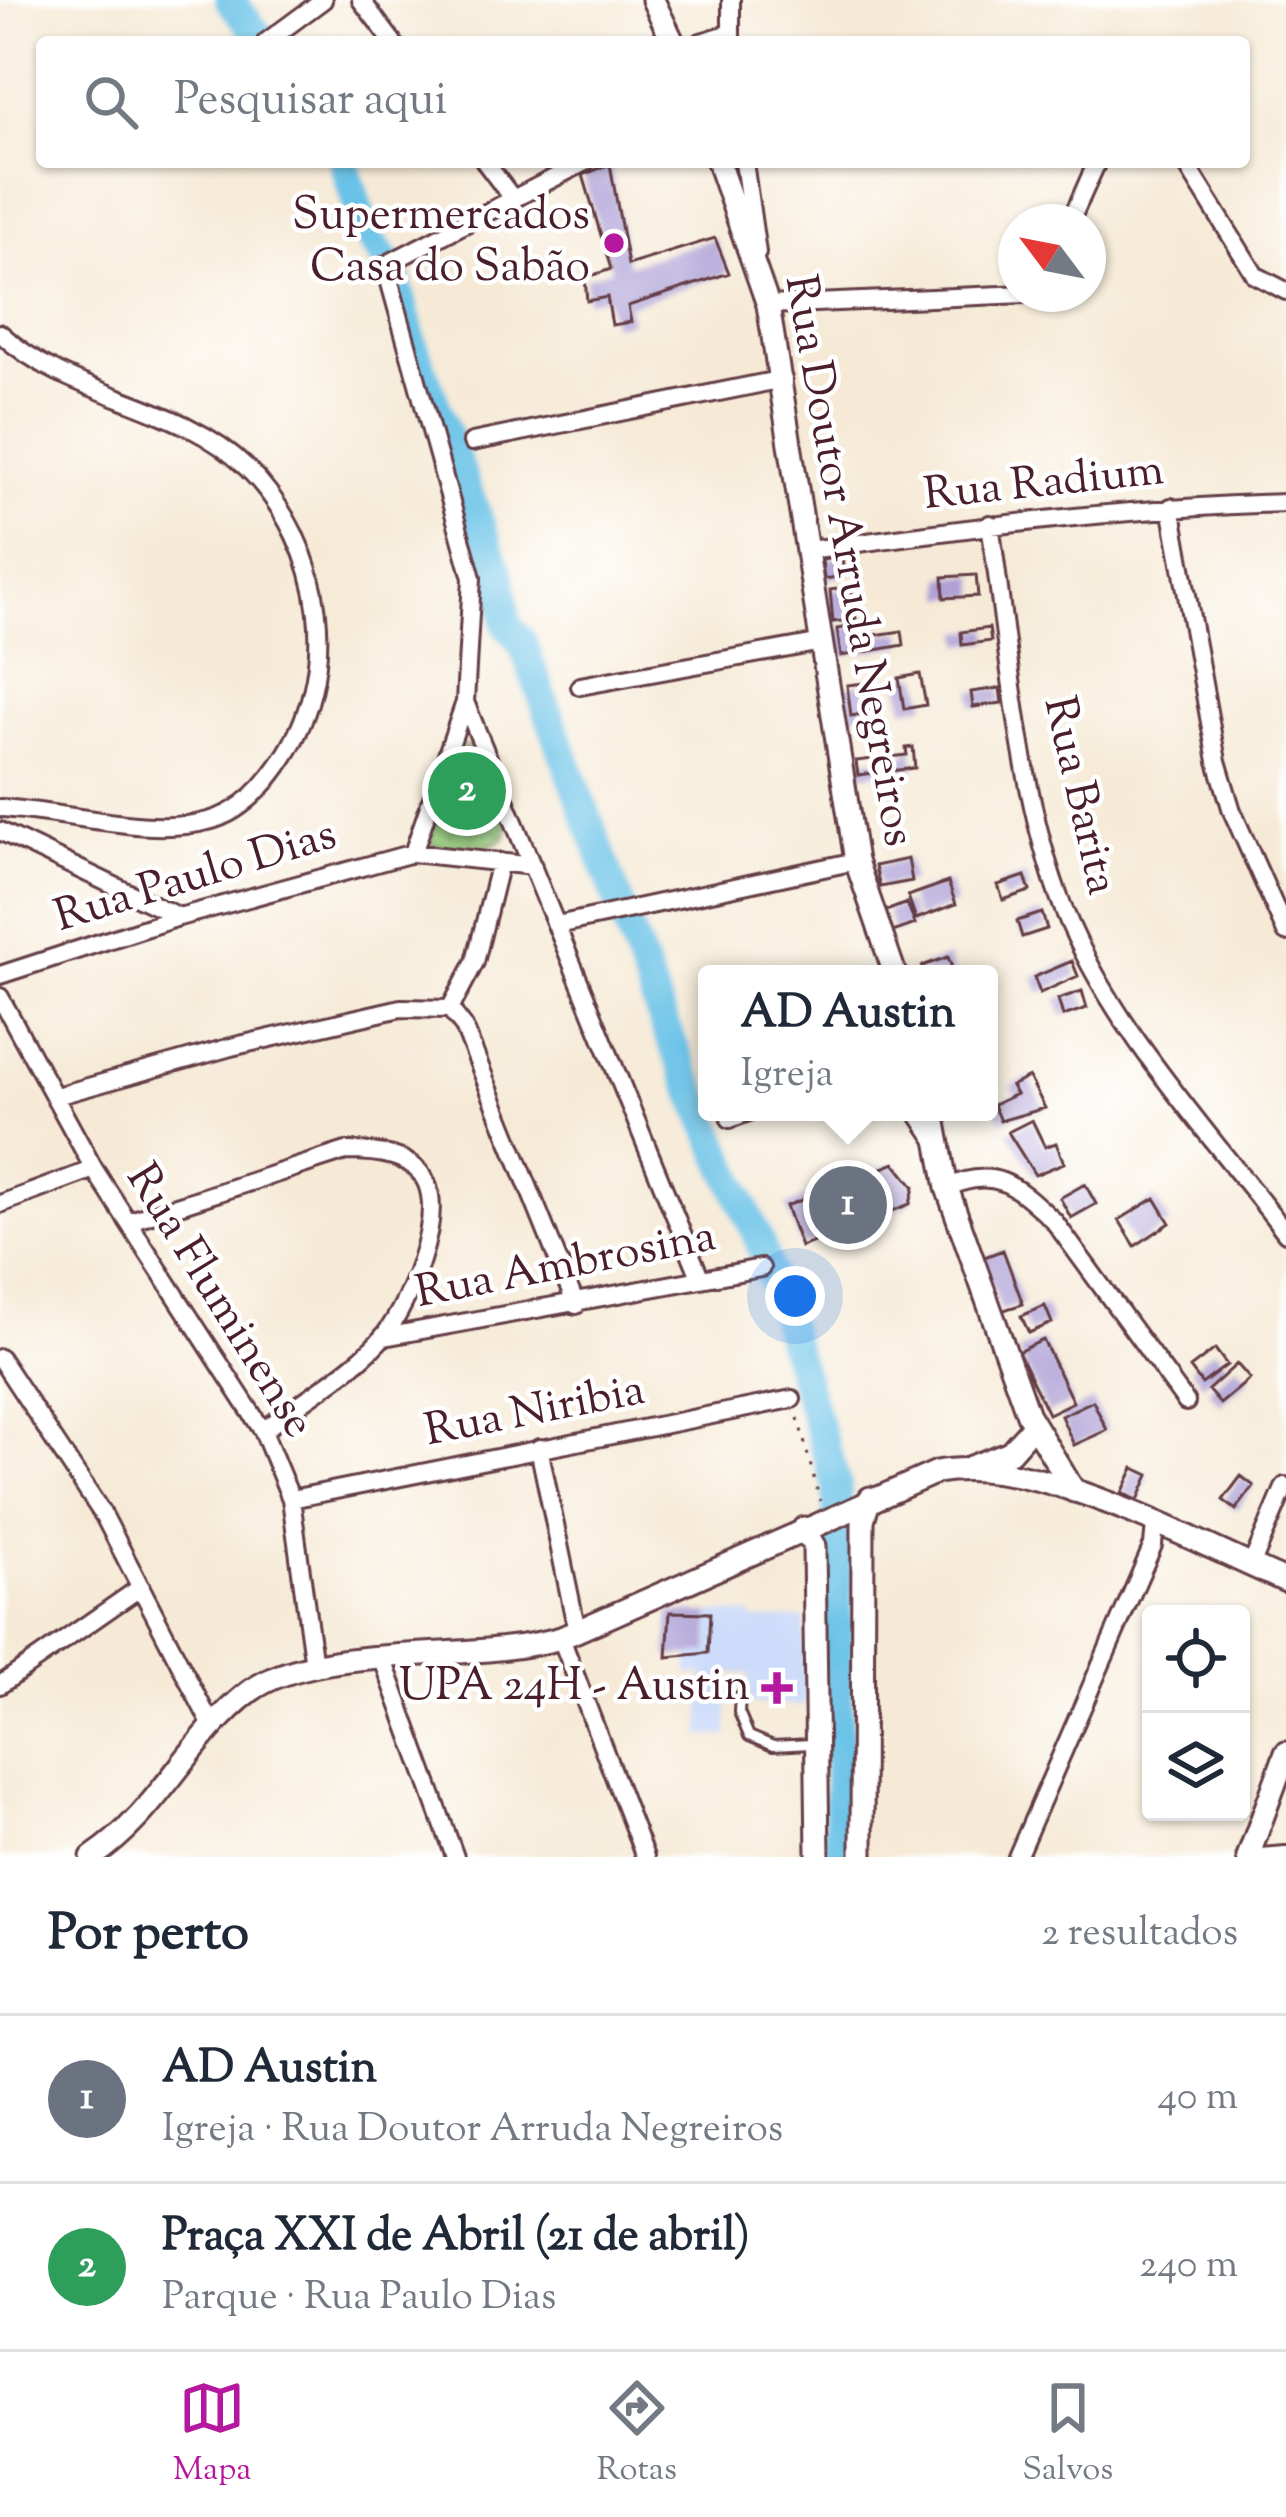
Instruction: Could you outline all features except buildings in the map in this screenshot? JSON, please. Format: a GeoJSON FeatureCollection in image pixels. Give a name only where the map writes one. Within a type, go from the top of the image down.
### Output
{"type":"FeatureCollection","features":[{"type":"Feature","properties":{"kind":"main road"},"geometry":{"type":"LineString","coordinates":[[653,0],[670,36]]}},
{"type":"Feature","properties":{"kind":"main road","name":"Rua Doutor Arruda Negreiros"},"geometry":{"type":"LineString","coordinates":[[720,168],[759,266],[768,305],[856,861],[893,965]]}},
{"type":"Feature","properties":{"kind":"main road"},"geometry":{"type":"LineString","coordinates":[[934,1121],[947,1188],[1033,1426],[1074,1491]]}},
{"type":"Feature","properties":{"kind":"main road"},"geometry":{"type":"LineString","coordinates":[[92,1857],[141,1819],[213,1728],[250,1691],[314,1666],[496,1653],[569,1635],[870,1498],[937,1472],[971,1467],[1010,1453],[1033,1426]]}},
{"type":"Feature","properties":{"kind":"main road"},"geometry":{"type":"LineString","coordinates":[[971,1467],[1074,1491],[1286,1581]]}},
{"type":"Feature","properties":{"kind":"main road"},"geometry":{"type":"LineString","coordinates":[[862,1857],[863,1520],[870,1498]]}},
{"type":"Feature","properties":{"kind":"main road"},"geometry":{"type":"LineString","coordinates":[[818,1522],[814,1546],[818,1857]]}},
{"type":"Feature","properties":{"kind":"main road"},"geometry":{"type":"LineString","coordinates":[[1248,1857],[1286,1754]]}},
{"type":"Feature","properties":{"kind":"street"},"geometry":{"type":"LineString","coordinates":[[274,36],[323,0]]}},
{"type":"Feature","properties":{"kind":"street"},"geometry":{"type":"LineString","coordinates":[[361,0],[388,36]]}},
{"type":"Feature","properties":{"kind":"street"},"geometry":{"type":"LineString","coordinates":[[731,0],[731,36]]}},
{"type":"Feature","properties":{"kind":"street"},"geometry":{"type":"LineString","coordinates":[[490,168],[513,199]]}},
{"type":"Feature","properties":{"kind":"street"},"geometry":{"type":"LineString","coordinates":[[413,853],[466,702],[472,578],[386,266],[573,168]]}},
{"type":"Feature","properties":{"kind":"street"},"geometry":{"type":"LineString","coordinates":[[745,168],[759,266]]}},
{"type":"Feature","properties":{"kind":"street"},"geometry":{"type":"LineString","coordinates":[[1078,204],[1094,168]]}},
{"type":"Feature","properties":{"kind":"street"},"geometry":{"type":"LineString","coordinates":[[1189,168],[1255,274],[1286,291]]}},
{"type":"Feature","properties":{"kind":"street"},"geometry":{"type":"LineString","coordinates":[[768,305],[998,295]]}},
{"type":"Feature","properties":{"kind":"street"},"geometry":{"type":"LineString","coordinates":[[0,333],[44,366],[208,439],[244,464],[279,509],[308,567],[318,611],[320,660],[311,704],[291,748],[266,783],[234,811],[177,826],[0,808]]}},
{"type":"Feature","properties":{"kind":"street"},"geometry":{"type":"LineString","coordinates":[[472,442],[783,379]]}},
{"type":"Feature","properties":{"kind":"street","name":"Rua Radium"},"geometry":{"type":"LineString","coordinates":[[810,550],[990,524],[1171,507],[1286,503]]}},
{"type":"Feature","properties":{"kind":"street"},"geometry":{"type":"LineString","coordinates":[[1171,507],[1217,761],[1232,811],[1286,932]]}},
{"type":"Feature","properties":{"kind":"street","name":"Rua Barita"},"geometry":{"type":"LineString","coordinates":[[990,524],[1037,819],[1063,909],[1094,971],[1155,1062],[1286,1233]]}},
{"type":"Feature","properties":{"kind":"street"},"geometry":{"type":"LineString","coordinates":[[580,686],[822,642]]}},
{"type":"Feature","properties":{"kind":"street"},"geometry":{"type":"LineString","coordinates":[[466,702],[700,1277]]}},
{"type":"Feature","properties":{"kind":"street"},"geometry":{"type":"LineString","coordinates":[[0,831],[179,916]]}},
{"type":"Feature","properties":{"kind":"street","name":"Rua Paulo Dias"},"geometry":{"type":"LineString","coordinates":[[0,975],[179,916],[413,853],[532,866]]}},
{"type":"Feature","properties":{"kind":"street"},"geometry":{"type":"LineString","coordinates":[[557,926],[856,861]]}},
{"type":"Feature","properties":{"kind":"street"},"geometry":{"type":"LineString","coordinates":[[450,1009],[475,962],[500,862]]}},
{"type":"Feature","properties":{"kind":"street","name":"Rua Fluminense"},"geometry":{"type":"LineString","coordinates":[[0,997],[94,1169],[263,1431],[291,1499],[314,1666]]}},
{"type":"Feature","properties":{"kind":"street"},"geometry":{"type":"LineString","coordinates":[[56,1096],[231,1047],[401,1008],[450,1009]]}},
{"type":"Feature","properties":{"kind":"street"},"geometry":{"type":"LineString","coordinates":[[450,1009],[464,1027],[576,1305]]}},
{"type":"Feature","properties":{"kind":"street"},"geometry":{"type":"LineString","coordinates":[[923,1121],[937,1143]]}},
{"type":"Feature","properties":{"kind":"street"},"geometry":{"type":"LineString","coordinates":[[130,1221],[310,1158],[376,1151],[405,1161],[426,1183],[430,1210],[417,1273],[384,1337],[263,1431]]}},
{"type":"Feature","properties":{"kind":"street"},"geometry":{"type":"LineString","coordinates":[[0,1204],[94,1169]]}},
{"type":"Feature","properties":{"kind":"street"},"geometry":{"type":"LineString","coordinates":[[947,1188],[972,1176],[988,1176],[1028,1198],[1054,1221],[1186,1402]]}},
{"type":"Feature","properties":{"kind":"street","name":"Rua Ambrosina"},"geometry":{"type":"LineString","coordinates":[[384,1337],[761,1268]]}},
{"type":"Feature","properties":{"kind":"street"},"geometry":{"type":"LineString","coordinates":[[0,1358],[85,1485],[213,1728]]}},
{"type":"Feature","properties":{"kind":"street","name":"Rua Niribia"},"geometry":{"type":"LineString","coordinates":[[291,1499],[793,1399]]}},
{"type":"Feature","properties":{"kind":"street"},"geometry":{"type":"LineString","coordinates":[[539,1448],[569,1635],[645,1857]]}},
{"type":"Feature","properties":{"kind":"street"},"geometry":{"type":"LineString","coordinates":[[1251,1566],[1285,1486]]}},
{"type":"Feature","properties":{"kind":"street"},"geometry":{"type":"LineString","coordinates":[[1017,1857],[1153,1545],[1155,1525]]}},
{"type":"Feature","properties":{"kind":"street"},"geometry":{"type":"LineString","coordinates":[[0,1685],[141,1587]]}},
{"type":"Feature","properties":{"kind":"street"},"geometry":{"type":"LineString","coordinates":[[382,1658],[454,1857]]}},
{"type":"Feature","properties":{"kind":"street"},"geometry":{"type":"LineString","coordinates":[[1261,1857],[1286,1855]]}},
{"type":"Feature","properties":{"kind":"lane"},"geometry":{"type":"LineString","coordinates":[[740,1696],[742,1726],[749,1736],[773,1746],[818,1744]]}},
{"type":"Feature","properties":{"kind":"path"},"geometry":{"type":"LineString","coordinates":[[793,1399],[818,1522]]}},
{"type":"Feature","properties":{"kind":"shaded area","name":"UPA 24H - Austin"},"geometry":{"type":"Polygon","coordinates":[[[710,1613],[752,1614],[753,1620],[804,1618],[805,1706],[748,1703],[749,1674],[728,1674],[728,1736],[701,1736],[703,1674],[688,1674],[688,1655],[708,1653],[710,1613]]]}},
{"type":"Feature","properties":{"kind":"green space"},"geometry":{"type":"Polygon","coordinates":[[[468,745],[477,749],[508,826],[505,838],[492,845],[436,846],[430,841],[449,755],[468,745]]]}},
{"type":"Feature","properties":{"kind":"waterway"},"geometry":{"type":"LineString","coordinates":[[230,0],[259,36]]}},
{"type":"Feature","properties":{"kind":"waterway"},"geometry":{"type":"LineString","coordinates":[[346,168],[366,234],[394,271],[412,342],[500,577],[507,625],[522,642],[664,1024],[698,1101]]}},
{"type":"Feature","properties":{"kind":"waterway"},"geometry":{"type":"LineString","coordinates":[[707,1121],[759,1240],[837,1486],[839,1857]]}},
{"type":"Feature","properties":{"kind":"place","name":"Supermercados Casa do Sabão"},"geometry":{"type":"Point","coordinates":[614,243]}},
{"type":"Feature","properties":{"kind":"place","name":"Praça XXI de Abril (21 de abril)"},"geometry":{"type":"Point","coordinates":[467,791]}},
{"type":"Feature","properties":{"kind":"place","name":"AD Austin"},"geometry":{"type":"Point","coordinates":[848,1205]}},
{"type":"Feature","properties":{"kind":"place","name":"UPA 24H - Austin"},"geometry":{"type":"Point","coordinates":[777,1688]}}]}
